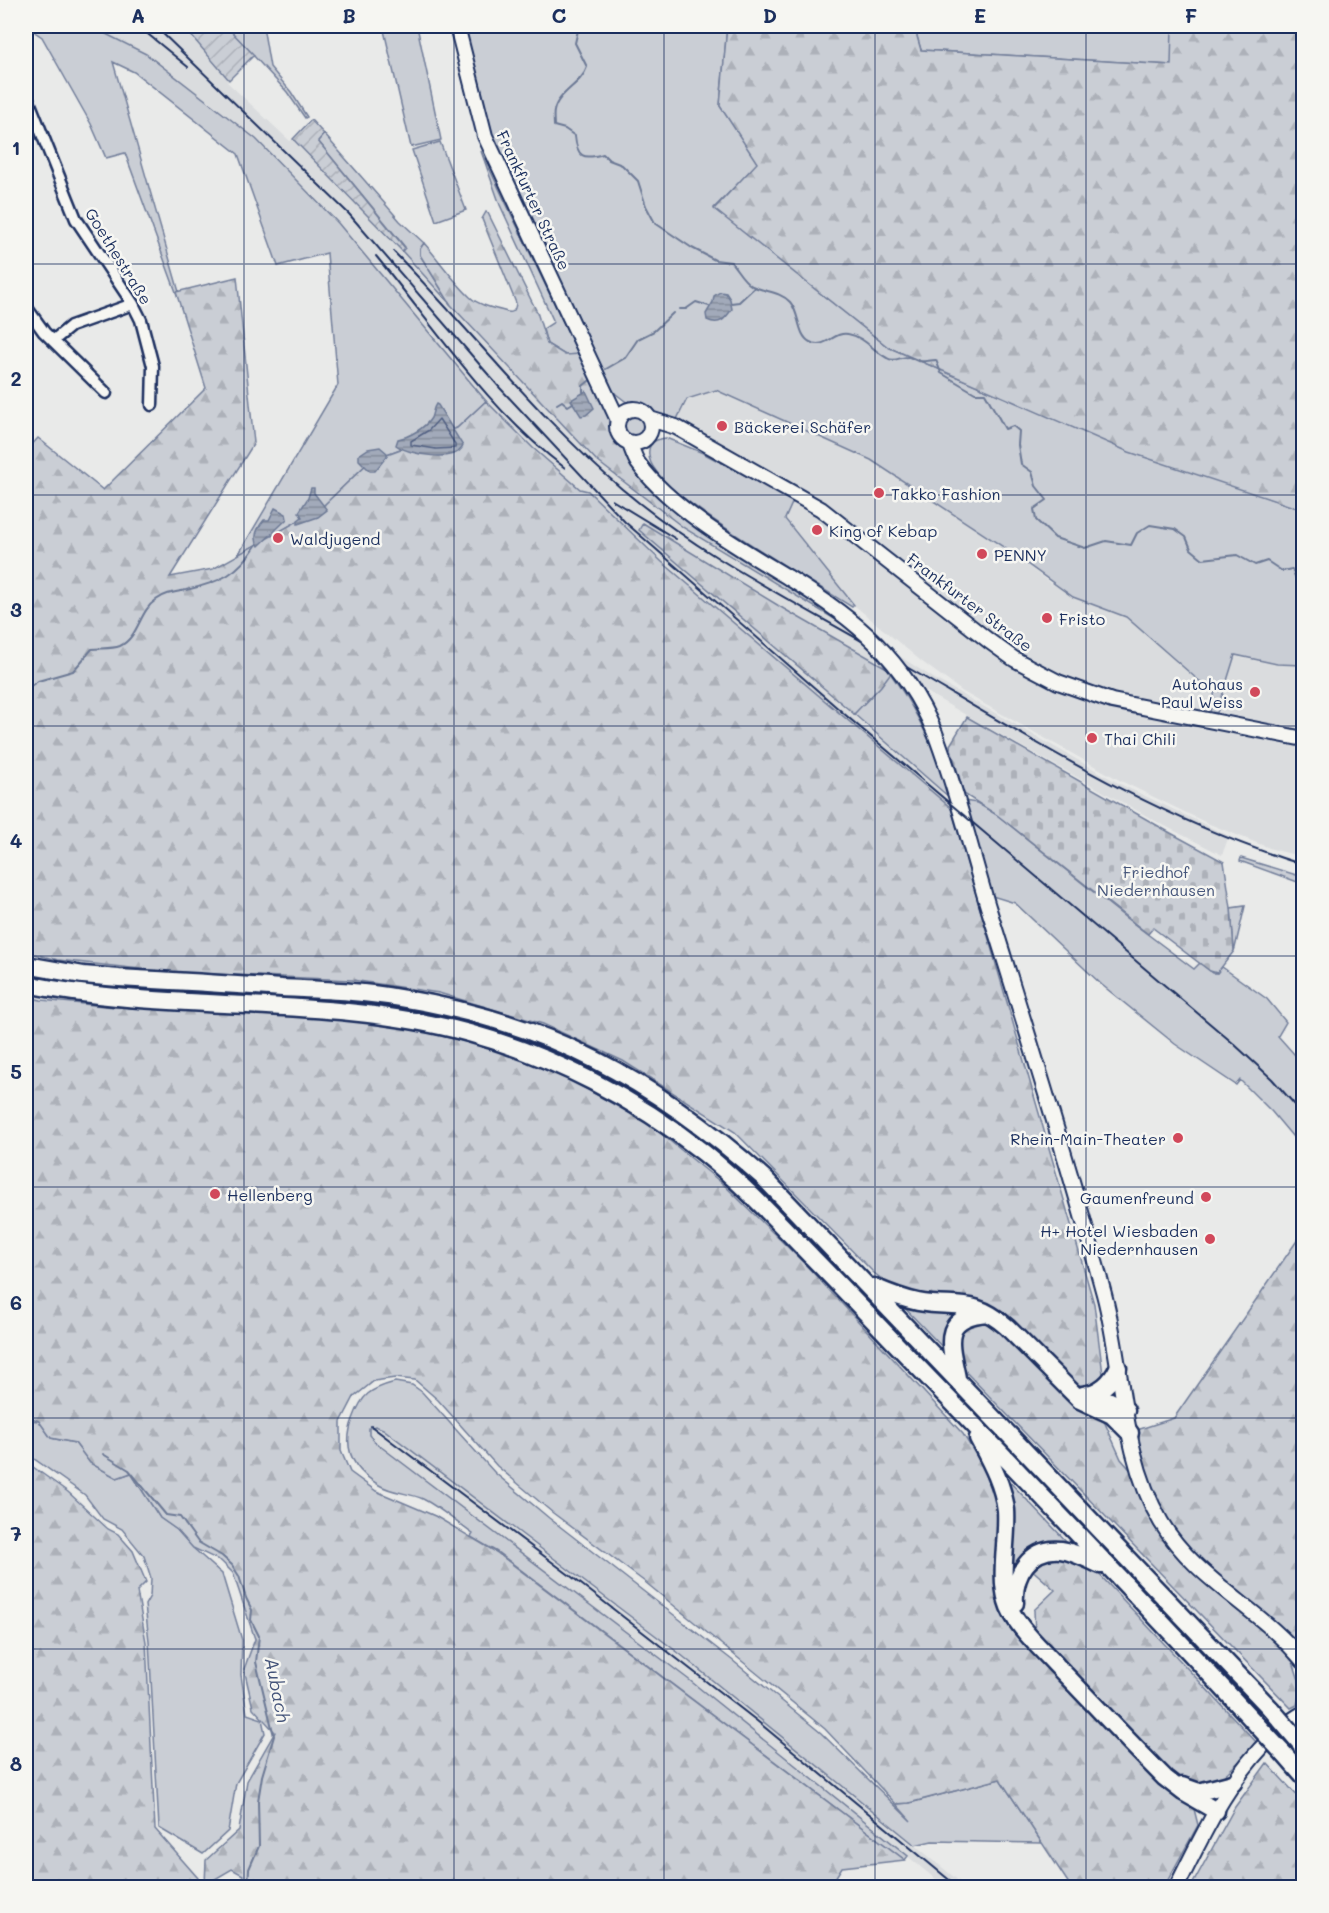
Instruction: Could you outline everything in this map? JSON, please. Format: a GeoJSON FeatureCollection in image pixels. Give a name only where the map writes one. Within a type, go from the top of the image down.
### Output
{"type":"FeatureCollection","features":[{"type":"Feature","properties":{"kind":"highway"},"geometry":{"type":"LineString","coordinates":[[26,965],[83,975],[334,991],[438,1004],[479,1014],[538,1034],[592,1056],[662,1097],[701,1124],[765,1179],[1271,1709],[1302,1745]]}},
{"type":"Feature","properties":{"kind":"highway"},"geometry":{"type":"LineString","coordinates":[[26,984],[118,997],[332,1009],[398,1017],[513,1047],[572,1072],[618,1096],[681,1136],[728,1173],[771,1214],[970,1421],[1304,1777]]}},
{"type":"Feature","properties":{"kind":"highway"},"geometry":{"type":"LineString","coordinates":[[867,1284],[919,1302],[966,1305],[987,1313],[1007,1327],[1080,1400],[1118,1419],[1130,1433]]}},
{"type":"Feature","properties":{"kind":"highway"},"geometry":{"type":"LineString","coordinates":[[957,1379],[951,1346],[952,1330],[960,1319],[987,1313]]}},
{"type":"Feature","properties":{"kind":"highway"},"geometry":{"type":"LineString","coordinates":[[1076,1394],[1088,1395],[1103,1388],[1110,1383],[1118,1368]]}},
{"type":"Feature","properties":{"kind":"highway"},"geometry":{"type":"LineString","coordinates":[[1076,1394],[1110,1401],[1126,1410]]}},
{"type":"Feature","properties":{"kind":"highway"},"geometry":{"type":"LineString","coordinates":[[1100,1409],[1126,1410]]}},
{"type":"Feature","properties":{"kind":"highway"},"geometry":{"type":"LineString","coordinates":[[970,1421],[997,1473],[1003,1492],[1006,1511],[1006,1597],[1012,1614],[1038,1645],[1165,1778],[1183,1792],[1216,1811]]}},
{"type":"Feature","properties":{"kind":"highway"},"geometry":{"type":"LineString","coordinates":[[1021,1624],[1015,1603],[1016,1580],[1021,1570],[1038,1555],[1060,1550],[1071,1552],[1108,1568]]}},
{"type":"Feature","properties":{"kind":"highway"},"geometry":{"type":"LineString","coordinates":[[1165,1778],[1199,1791],[1208,1797],[1216,1811]]}},
{"type":"Feature","properties":{"kind":"highway"},"geometry":{"type":"LineString","coordinates":[[1199,1791],[1233,1783]]}},
{"type":"Feature","properties":{"kind":"main road","name":"Frankfurter Straße"},"geometry":{"type":"LineString","coordinates":[[457,26],[485,136],[618,420]]}},
{"type":"Feature","properties":{"kind":"main road","name":"Frankfurter Straße"},"geometry":{"type":"LineString","coordinates":[[601,381],[615,399],[628,410]]}},
{"type":"Feature","properties":{"kind":"main road"},"geometry":{"type":"LineString","coordinates":[[681,431],[669,429],[640,439],[620,436],[617,425],[618,420],[628,410],[643,411],[651,424],[640,439],[645,472],[662,489],[717,533],[850,619],[880,646],[914,690],[935,732],[1036,1059],[1104,1296],[1130,1433],[1144,1486],[1155,1512],[1170,1535],[1205,1575],[1270,1626],[1301,1659],[1304,1673]]}},
{"type":"Feature","properties":{"kind":"main road","name":"Frankfurter Straße"},"geometry":{"type":"LineString","coordinates":[[650,419],[671,424],[821,509],[989,641],[1042,674],[1112,701],[1304,739]]}},
{"type":"Feature","properties":{"kind":"main road"},"geometry":{"type":"LineString","coordinates":[[1176,1887],[1233,1783],[1263,1746],[1291,1720],[1304,1713]]}},
{"type":"Feature","properties":{"kind":"street","name":"Goethestraße"},"geometry":{"type":"LineString","coordinates":[[26,94],[76,219],[133,304],[141,320],[153,366],[152,405]]}},
{"type":"Feature","properties":{"kind":"street"},"geometry":{"type":"LineString","coordinates":[[54,340],[71,326],[133,304]]}},
{"type":"Feature","properties":{"kind":"street"},"geometry":{"type":"LineString","coordinates":[[26,307],[44,332],[106,393]]}},
{"type":"Feature","properties":{"kind":"shaded area"},"geometry":{"type":"Polygon","coordinates":[[[90,26],[183,26],[229,80],[227,82],[290,141],[293,139],[402,251],[597,461],[684,528],[841,623],[882,645],[935,679],[1120,784],[1229,836],[1222,855],[1161,824],[971,718],[643,524],[640,530],[942,792],[950,808],[662,562],[588,491],[580,489],[533,448],[486,401],[338,223],[256,139],[146,54],[90,26]]]}},
{"type":"Feature","properties":{"kind":"shaded area"},"geometry":{"type":"Polygon","coordinates":[[[716,390],[871,460],[1002,546],[1050,583],[1126,617],[1242,658],[1275,664],[1303,665],[1303,857],[1272,849],[1207,823],[1121,781],[963,692],[921,661],[854,605],[785,518],[798,491],[676,421],[687,398],[716,390]]]}},
{"type":"Feature","properties":{"kind":"shaded area"},"geometry":{"type":"Polygon","coordinates":[[[372,1426],[383,1429],[544,1552],[610,1599],[779,1733],[966,1887],[945,1887],[688,1679],[376,1443],[368,1433],[372,1426]]]}},
{"type":"Feature","properties":{"kind":"green space"},"geometry":{"type":"Polygon","coordinates":[[[26,26],[90,26],[146,54],[256,139],[338,223],[486,401],[457,428],[371,460],[321,508],[238,555],[338,385],[327,253],[278,266],[238,154],[134,72],[113,62],[179,292],[176,292],[125,153],[106,158],[91,124],[42,37],[26,26]]]}},
{"type":"Feature","properties":{"kind":"green space"},"geometry":{"type":"Polygon","coordinates":[[[183,26],[226,26],[254,55],[229,80],[183,26]]]}},
{"type":"Feature","properties":{"kind":"green space"},"geometry":{"type":"Polygon","coordinates":[[[226,26],[263,26],[270,67],[291,92],[307,117],[305,118],[287,92],[226,26]]]}},
{"type":"Feature","properties":{"kind":"green space"},"geometry":{"type":"Polygon","coordinates":[[[383,26],[417,26],[441,140],[411,147],[383,26]]]}},
{"type":"Feature","properties":{"kind":"green space"},"geometry":{"type":"Polygon","coordinates":[[[461,26],[727,26],[720,106],[758,163],[714,208],[888,347],[1115,445],[1303,510],[1303,665],[1277,664],[1235,655],[1217,713],[1210,712],[1215,691],[1198,680],[1126,617],[1073,597],[1002,546],[871,460],[716,390],[687,399],[676,421],[652,413],[644,407],[629,404],[609,386],[489,132],[461,26]]]}},
{"type":"Feature","properties":{"kind":"green space"},"geometry":{"type":"Polygon","coordinates":[[[727,26],[914,26],[921,50],[1171,65],[1172,26],[1303,26],[1303,510],[1129,452],[888,347],[714,209],[757,163],[720,106],[727,26]]]}},
{"type":"Feature","properties":{"kind":"green space"},"geometry":{"type":"Polygon","coordinates":[[[914,26],[1173,26],[1172,65],[921,50],[914,26]]]}},
{"type":"Feature","properties":{"kind":"green space"},"geometry":{"type":"Polygon","coordinates":[[[311,120],[324,134],[318,141],[405,248],[402,251],[293,139],[311,120]]]}},
{"type":"Feature","properties":{"kind":"green space"},"geometry":{"type":"Polygon","coordinates":[[[324,134],[400,221],[424,243],[420,249],[420,255],[451,305],[402,251],[405,247],[318,141],[324,134]]]}},
{"type":"Feature","properties":{"kind":"green space"},"geometry":{"type":"Polygon","coordinates":[[[440,142],[466,210],[436,221],[412,150],[440,142]]]}},
{"type":"Feature","properties":{"kind":"green space"},"geometry":{"type":"Polygon","coordinates":[[[481,151],[578,353],[582,354],[565,355],[547,344],[543,329],[554,322],[500,205],[481,151]]]}},
{"type":"Feature","properties":{"kind":"green space"},"geometry":{"type":"Polygon","coordinates":[[[486,212],[537,312],[547,344],[565,355],[582,354],[612,419],[615,434],[626,454],[633,453],[652,479],[839,618],[841,623],[684,528],[597,461],[451,305],[420,255],[420,249],[424,243],[473,300],[507,312],[513,312],[515,308],[516,303],[482,219],[486,212]]]}},
{"type":"Feature","properties":{"kind":"green space"},"geometry":{"type":"Polygon","coordinates":[[[237,277],[254,443],[170,577],[213,569],[321,508],[371,460],[457,428],[486,401],[533,448],[580,489],[588,491],[662,562],[951,808],[1094,1304],[1104,1382],[1091,1387],[1074,1384],[1021,1330],[891,1286],[874,1273],[735,1132],[623,1061],[543,1024],[439,993],[352,980],[168,972],[58,960],[26,952],[26,451],[38,438],[103,490],[206,388],[176,292],[237,277]]]}},
{"type":"Feature","properties":{"kind":"green space"},"geometry":{"type":"Polygon","coordinates":[[[634,413],[643,417],[647,426],[643,435],[634,439],[625,435],[621,426],[625,417],[634,413]]]}},
{"type":"Feature","properties":{"kind":"green space"},"geometry":{"type":"Polygon","coordinates":[[[666,438],[703,453],[793,501],[785,519],[854,605],[852,607],[759,550],[672,489],[654,469],[649,456],[653,443],[666,438]]]}},
{"type":"Feature","properties":{"kind":"green space"},"geometry":{"type":"Polygon","coordinates":[[[643,523],[784,609],[892,671],[854,714],[639,530],[643,523]]]}},
{"type":"Feature","properties":{"kind":"green space"},"geometry":{"type":"Polygon","coordinates":[[[890,673],[926,733],[950,798],[854,714],[890,673]]]}},
{"type":"Feature","properties":{"kind":"green space","name":"Friedhof Niedernhausen"},"geometry":{"type":"Polygon","coordinates":[[[967,717],[1224,862],[1231,908],[1234,951],[1217,973],[1210,971],[1153,928],[1148,934],[997,815],[964,794],[950,745],[967,717]]]}},
{"type":"Feature","properties":{"kind":"green space"},"geometry":{"type":"Polygon","coordinates":[[[964,801],[977,803],[997,815],[1194,969],[1200,963],[1213,973],[1217,973],[1222,967],[1267,999],[1286,1022],[1278,1036],[1303,1064],[1303,1149],[1272,1112],[1240,1080],[1236,1085],[1175,1044],[1102,985],[1015,903],[992,896],[964,801]]]}},
{"type":"Feature","properties":{"kind":"green space"},"geometry":{"type":"Polygon","coordinates":[[[1241,858],[1303,877],[1303,884],[1240,861],[1241,858]]]}},
{"type":"Feature","properties":{"kind":"green space"},"geometry":{"type":"Polygon","coordinates":[[[1245,906],[1235,948],[1234,951],[1231,908],[1245,906]]]}},
{"type":"Feature","properties":{"kind":"green space"},"geometry":{"type":"Polygon","coordinates":[[[26,996],[41,1000],[115,1007],[331,1017],[396,1025],[500,1050],[574,1082],[649,1124],[723,1184],[804,1263],[963,1434],[984,1468],[995,1493],[1000,1515],[1002,1602],[1169,1791],[1194,1809],[1198,1825],[1164,1887],[1071,1887],[1000,1779],[909,1803],[896,1804],[825,1729],[645,1582],[553,1513],[497,1466],[438,1400],[415,1380],[395,1378],[374,1381],[354,1397],[341,1422],[341,1451],[350,1472],[376,1491],[435,1516],[496,1552],[905,1860],[842,1867],[829,1888],[244,1888],[243,1875],[232,1869],[205,1885],[206,1860],[239,1830],[247,1781],[275,1732],[253,1708],[244,1669],[255,1639],[233,1573],[221,1561],[193,1548],[177,1530],[160,1518],[131,1473],[117,1478],[90,1463],[75,1443],[51,1438],[39,1421],[26,1415],[26,996]]]}},
{"type":"Feature","properties":{"kind":"green space"},"geometry":{"type":"Polygon","coordinates":[[[1303,1232],[1303,1652],[1189,1551],[1167,1520],[1154,1496],[1144,1465],[1137,1430],[1174,1418],[1303,1232]]]}},
{"type":"Feature","properties":{"kind":"green space"},"geometry":{"type":"Polygon","coordinates":[[[899,1302],[967,1309],[947,1352],[899,1302]]]}},
{"type":"Feature","properties":{"kind":"green space"},"geometry":{"type":"Polygon","coordinates":[[[986,1318],[1078,1405],[1104,1421],[1121,1459],[1135,1475],[1154,1521],[1266,1629],[1293,1662],[1300,1690],[1297,1705],[1291,1708],[961,1367],[956,1331],[960,1325],[986,1318]]]}},
{"type":"Feature","properties":{"kind":"green space"},"geometry":{"type":"Polygon","coordinates":[[[395,1382],[412,1385],[422,1392],[495,1473],[821,1733],[911,1821],[896,1804],[910,1803],[1000,1779],[1042,1843],[932,1841],[915,1845],[680,1654],[383,1429],[375,1426],[369,1428],[369,1435],[376,1443],[688,1679],[908,1856],[905,1860],[497,1552],[471,1537],[473,1534],[443,1511],[423,1499],[390,1490],[370,1479],[356,1465],[352,1457],[350,1430],[356,1411],[364,1398],[373,1390],[395,1382]]]}},
{"type":"Feature","properties":{"kind":"green space"},"geometry":{"type":"Polygon","coordinates":[[[26,1420],[39,1421],[51,1438],[75,1443],[90,1463],[117,1478],[131,1473],[160,1518],[177,1530],[222,1574],[242,1640],[241,1675],[247,1714],[262,1719],[265,1733],[236,1783],[228,1831],[203,1854],[159,1828],[145,1605],[150,1596],[151,1578],[144,1556],[122,1529],[103,1519],[85,1495],[26,1453],[26,1420]]]}},
{"type":"Feature","properties":{"kind":"green space"},"geometry":{"type":"Polygon","coordinates":[[[26,1462],[68,1492],[108,1529],[118,1534],[133,1551],[146,1582],[137,1591],[146,1642],[155,1829],[198,1878],[196,1887],[26,1887],[26,1462]]]}},
{"type":"Feature","properties":{"kind":"green space"},"geometry":{"type":"Polygon","coordinates":[[[1006,1478],[1071,1546],[1057,1546],[1008,1586],[1006,1478]]]}},
{"type":"Feature","properties":{"kind":"green space"},"geometry":{"type":"Polygon","coordinates":[[[1055,1555],[1087,1564],[1098,1573],[1258,1744],[1218,1781],[1206,1787],[1180,1782],[1035,1634],[1034,1610],[1055,1590],[1029,1567],[1055,1555]]]}},
{"type":"Feature","properties":{"kind":"green space"},"geometry":{"type":"Polygon","coordinates":[[[1267,1763],[1303,1802],[1303,1887],[1191,1887],[1235,1807],[1267,1763]]]}},
{"type":"Feature","properties":{"kind":"water"},"geometry":{"type":"Polygon","coordinates":[[[720,292],[726,293],[732,309],[719,322],[712,322],[707,320],[706,314],[714,296],[720,292]]]}},
{"type":"Feature","properties":{"kind":"water"},"geometry":{"type":"Polygon","coordinates":[[[586,391],[594,408],[581,416],[571,400],[586,391]]]}},
{"type":"Feature","properties":{"kind":"water"},"geometry":{"type":"Polygon","coordinates":[[[436,404],[463,446],[459,451],[442,456],[432,456],[411,452],[396,445],[398,439],[416,432],[428,422],[436,404]]]}},
{"type":"Feature","properties":{"kind":"water"},"geometry":{"type":"Polygon","coordinates":[[[380,447],[387,453],[387,456],[375,471],[370,471],[359,460],[359,455],[368,449],[380,447]]]}},
{"type":"Feature","properties":{"kind":"water"},"geometry":{"type":"Polygon","coordinates":[[[311,488],[314,488],[314,493],[327,510],[318,517],[298,524],[298,520],[302,517],[299,512],[311,488]]]}},
{"type":"Feature","properties":{"kind":"water"},"geometry":{"type":"Polygon","coordinates":[[[275,508],[286,514],[287,519],[259,546],[256,539],[258,529],[264,520],[269,520],[275,508]]]}},
{"type":"Feature","properties":{"kind":"waterway"},"geometry":{"type":"LineString","coordinates":[[579,26],[575,43],[587,67],[580,79],[560,99],[554,113],[554,126],[565,129],[575,136],[579,153],[590,157],[603,154],[609,160],[622,165],[638,181],[646,206],[655,223],[692,248],[715,260],[731,262],[752,286],[786,298],[796,312],[803,334],[810,342],[820,344],[838,335],[848,334],[864,341],[890,359],[909,357],[917,361],[936,360],[941,373],[975,393],[985,393],[1005,429],[1013,426],[1019,431],[1018,445],[1021,464],[1032,472],[1036,486],[1047,500],[1034,509],[1036,520],[1055,538],[1085,548],[1106,541],[1131,545],[1137,533],[1150,525],[1175,529],[1186,537],[1191,549],[1203,559],[1237,555],[1255,565],[1267,561],[1282,571],[1292,569],[1296,579],[1304,581]]}},
{"type":"Feature","properties":{"kind":"waterway"},"geometry":{"type":"LineString","coordinates":[[731,303],[739,302],[755,287]]}},
{"type":"Feature","properties":{"kind":"waterway"},"geometry":{"type":"LineString","coordinates":[[680,309],[686,309],[696,302],[709,306]]}},
{"type":"Feature","properties":{"kind":"waterway"},"geometry":{"type":"LineString","coordinates":[[606,369],[625,358],[638,339],[654,331],[673,313]]}},
{"type":"Feature","properties":{"kind":"waterway"},"geometry":{"type":"LineString","coordinates":[[583,392],[583,386],[589,381]]}},
{"type":"Feature","properties":{"kind":"waterway"},"geometry":{"type":"LineString","coordinates":[[557,404],[562,401],[568,406],[573,403]]}},
{"type":"Feature","properties":{"kind":"waterway"},"geometry":{"type":"LineString","coordinates":[[26,689],[38,681],[73,671],[92,649],[120,646],[131,637],[150,605],[156,600],[167,594],[219,580],[243,563],[257,544]]}},
{"type":"Feature","properties":{"kind":"waterway","name":"Aubach"},"geometry":{"type":"LineString","coordinates":[[103,1454],[129,1470],[166,1515],[180,1517],[198,1542],[222,1556],[232,1565],[239,1576],[252,1610],[251,1620],[259,1636],[256,1662],[274,1736],[262,1776],[258,1801],[259,1846],[249,1869],[248,1888]]}},
{"type":"Feature","properties":{"kind":"railway"},"geometry":{"type":"LineString","coordinates":[[138,26],[188,67]]}},
{"type":"Feature","properties":{"kind":"railway"},"geometry":{"type":"LineString","coordinates":[[155,26],[349,214],[500,388],[625,522],[849,718],[1234,1044],[1272,1079],[1304,1115]]}},
{"type":"Feature","properties":{"kind":"railway"},"geometry":{"type":"LineString","coordinates":[[394,252],[561,433],[622,489],[684,536],[750,578],[1089,772],[1194,824],[1304,865]]}},
{"type":"Feature","properties":{"kind":"railway"},"geometry":{"type":"LineString","coordinates":[[376,256],[488,395],[538,446],[565,468]]}},
{"type":"Feature","properties":{"kind":"railway"},"geometry":{"type":"LineString","coordinates":[[612,500],[676,539]]}},
{"type":"Feature","properties":{"kind":"railway"},"geometry":{"type":"LineString","coordinates":[[371,1426],[572,1577],[757,1721],[959,1888]]}},
{"type":"Feature","properties":{"kind":"place","name":"Bäckerei Schäfer"},"geometry":{"type":"Point","coordinates":[722,426]}},
{"type":"Feature","properties":{"kind":"place","name":"Takko Fashion"},"geometry":{"type":"Point","coordinates":[879,493]}},
{"type":"Feature","properties":{"kind":"place","name":"King of Kebap"},"geometry":{"type":"Point","coordinates":[817,530]}},
{"type":"Feature","properties":{"kind":"place","name":"Waldjugend"},"geometry":{"type":"Point","coordinates":[278,538]}},
{"type":"Feature","properties":{"kind":"place","name":"PENNY"},"geometry":{"type":"Point","coordinates":[982,554]}},
{"type":"Feature","properties":{"kind":"place","name":"Fristo"},"geometry":{"type":"Point","coordinates":[1047,618]}},
{"type":"Feature","properties":{"kind":"place","name":"Autohaus Paul Weiss"},"geometry":{"type":"Point","coordinates":[1255,692]}},
{"type":"Feature","properties":{"kind":"place","name":"Thai Chili"},"geometry":{"type":"Point","coordinates":[1092,738]}},
{"type":"Feature","properties":{"kind":"place","name":"Rhein-Main-Theater"},"geometry":{"type":"Point","coordinates":[1178,1138]}},
{"type":"Feature","properties":{"kind":"place","name":"Hellenberg"},"geometry":{"type":"Point","coordinates":[215,1194]}},
{"type":"Feature","properties":{"kind":"place","name":"Gaumenfreund"},"geometry":{"type":"Point","coordinates":[1206,1197]}},
{"type":"Feature","properties":{"kind":"place","name":"H+ Hotel Wiesbaden Niedernhausen"},"geometry":{"type":"Point","coordinates":[1210,1239]}}]}
